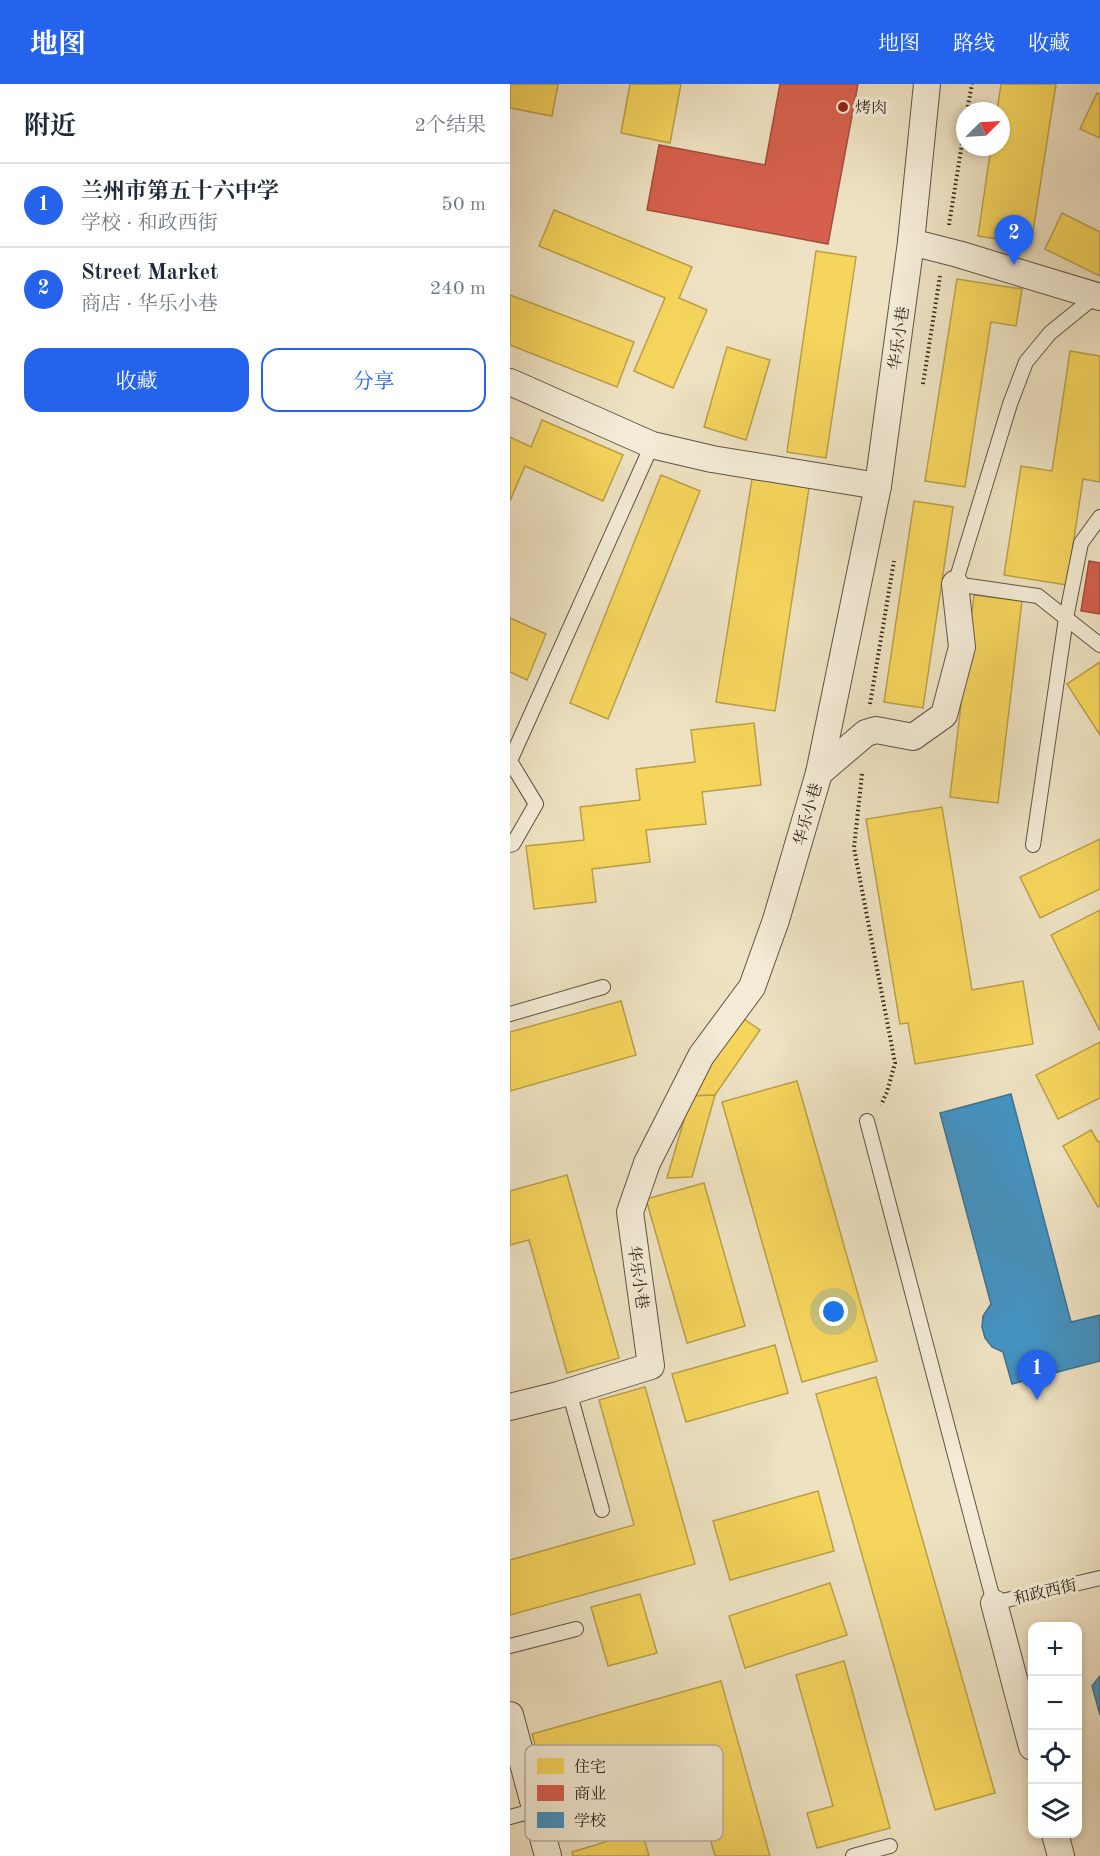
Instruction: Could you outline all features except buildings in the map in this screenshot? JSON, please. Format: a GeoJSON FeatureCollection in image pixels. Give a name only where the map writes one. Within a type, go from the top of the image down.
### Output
{"type":"FeatureCollection","features":[{"type":"Feature","properties":{"kind":"street","name":"华乐小巷"},"geometry":{"type":"LineString","coordinates":[[510,1407],[651,1366],[630,1212],[647,1163],[701,1056],[752,987],[776,920],[819,773],[878,486],[911,242],[927,84]]}},
{"type":"Feature","properties":{"kind":"street"},"geometry":{"type":"LineString","coordinates":[[911,242],[1099,294]]}},
{"type":"Feature","properties":{"kind":"street"},"geometry":{"type":"LineString","coordinates":[[510,382],[652,445],[712,459],[878,486]]}},
{"type":"Feature","properties":{"kind":"street"},"geometry":{"type":"LineString","coordinates":[[819,773],[866,733],[876,730],[913,737],[944,715],[962,647],[955,584]]}},
{"type":"Feature","properties":{"kind":"street","name":"和政西街"},"geometry":{"type":"LineString","coordinates":[[994,1603],[1028,1732]]}},
{"type":"Feature","properties":{"kind":"street"},"geometry":{"type":"LineString","coordinates":[[510,1715],[525,1770]]}},
{"type":"Feature","properties":{"kind":"street"},"geometry":{"type":"LineString","coordinates":[[1056,1838],[1061,1856]]}},
{"type":"Feature","properties":{"kind":"street"},"geometry":{"type":"LineString","coordinates":[[544,1841],[548,1856]]}},
{"type":"Feature","properties":{"kind":"lane"},"geometry":{"type":"LineString","coordinates":[[1099,294],[1050,333],[1026,362],[1010,404],[955,584],[1038,596],[1100,645]]}},
{"type":"Feature","properties":{"kind":"lane"},"geometry":{"type":"LineString","coordinates":[[510,845],[513,844],[536,804],[510,761],[652,445]]}},
{"type":"Feature","properties":{"kind":"lane"},"geometry":{"type":"LineString","coordinates":[[1033,845],[1066,618],[1081,543],[1100,517]]}},
{"type":"Feature","properties":{"kind":"lane"},"geometry":{"type":"LineString","coordinates":[[510,1014],[603,987]]}},
{"type":"Feature","properties":{"kind":"lane"},"geometry":{"type":"LineString","coordinates":[[867,1121],[994,1603]]}},
{"type":"Feature","properties":{"kind":"lane"},"geometry":{"type":"LineString","coordinates":[[568,1391],[602,1510]]}},
{"type":"Feature","properties":{"kind":"lane","name":"和政西街"},"geometry":{"type":"LineString","coordinates":[[994,1603],[1100,1578]]}},
{"type":"Feature","properties":{"kind":"lane"},"geometry":{"type":"LineString","coordinates":[[510,1646],[576,1629]]}},
{"type":"Feature","properties":{"kind":"lane"},"geometry":{"type":"LineString","coordinates":[[510,1817],[525,1813]]}},
{"type":"Feature","properties":{"kind":"lane"},"geometry":{"type":"LineString","coordinates":[[853,1856],[890,1846]]}},
{"type":"Feature","properties":{"kind":"path"},"geometry":{"type":"LineString","coordinates":[[969,102],[972,84]]}},
{"type":"Feature","properties":{"kind":"path"},"geometry":{"type":"LineString","coordinates":[[921,392],[960,156]]}},
{"type":"Feature","properties":{"kind":"path"},"geometry":{"type":"LineString","coordinates":[[867,1121],[878,1113],[895,1063],[854,848],[866,733],[895,556]]}},
{"type":"Feature","properties":{"kind":"place","name":"烤肉"},"geometry":{"type":"Point","coordinates":[843,107]}},
{"type":"Feature","properties":{"kind":"place","name":"Street Market"},"geometry":{"type":"Point","coordinates":[1014,265]}},
{"type":"Feature","properties":{"kind":"place","name":"兰州市第五十六中学"},"geometry":{"type":"Point","coordinates":[1037,1400]}}]}
